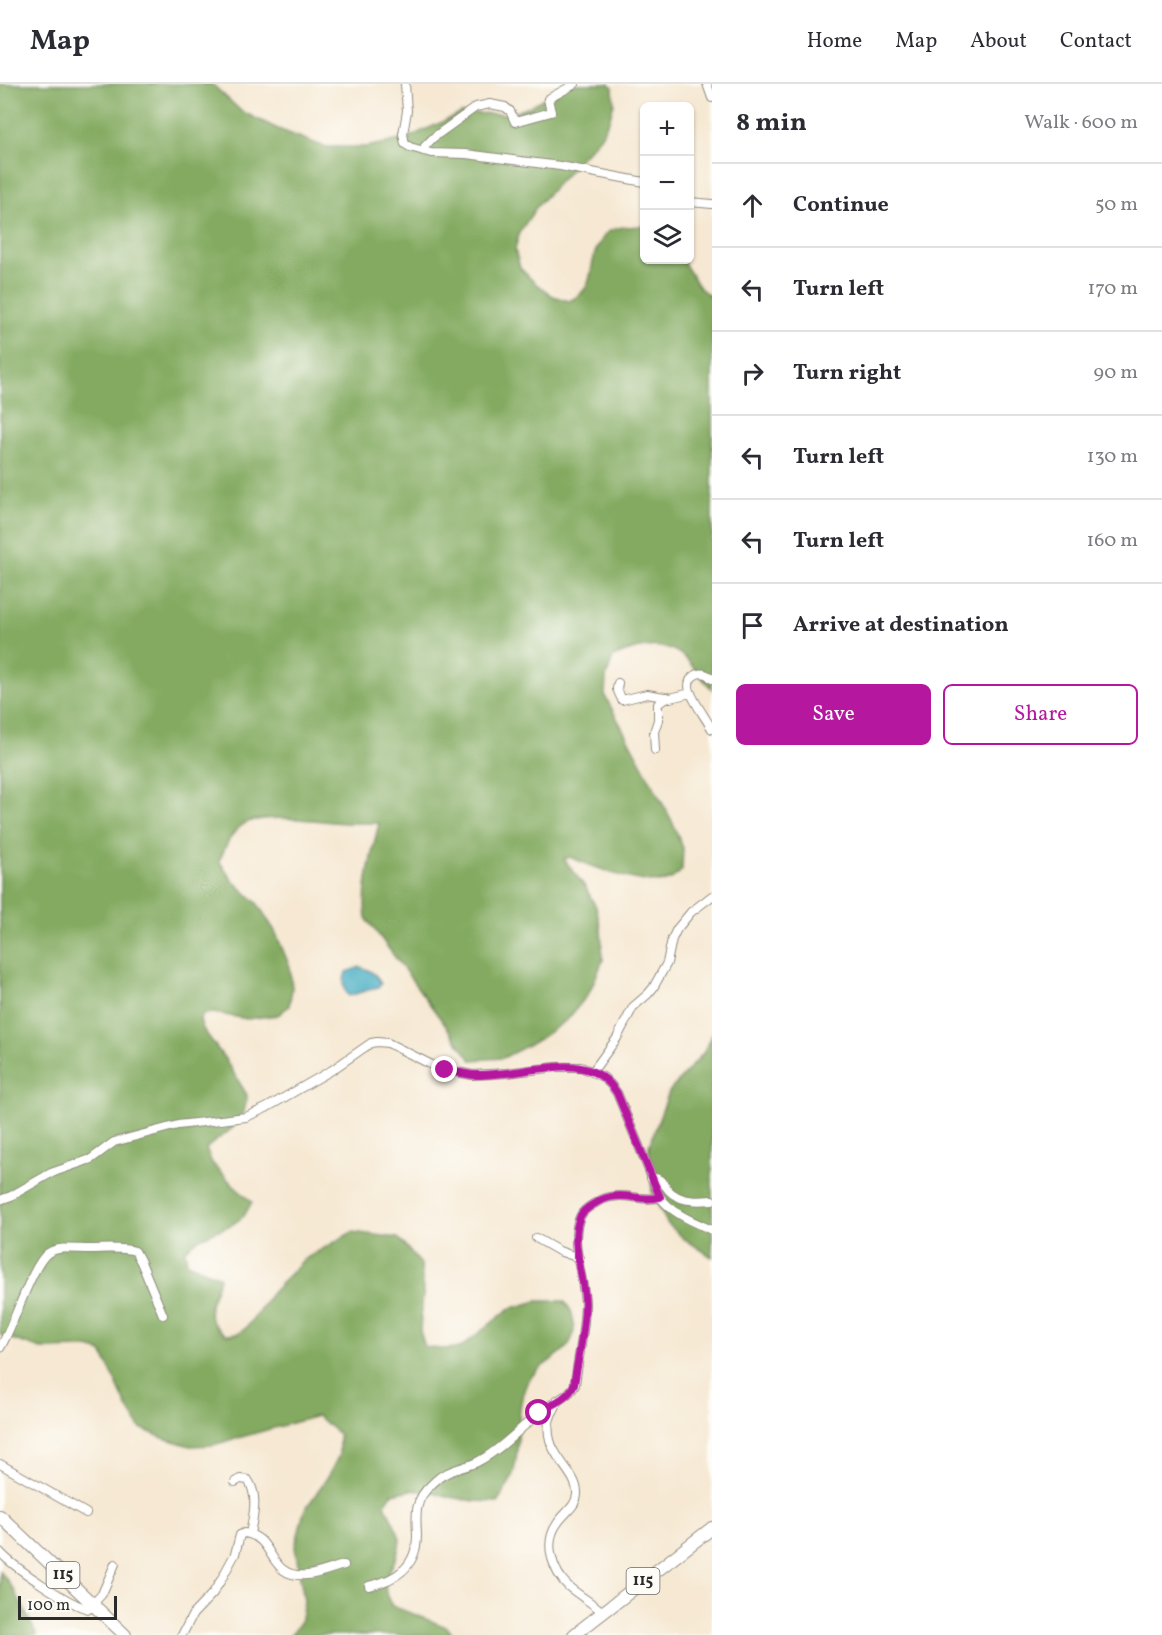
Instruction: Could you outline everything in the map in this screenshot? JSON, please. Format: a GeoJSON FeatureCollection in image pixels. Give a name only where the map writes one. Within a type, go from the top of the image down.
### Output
{"type":"FeatureCollection","features":[{"type":"Feature","properties":{"kind":"highway","name":"115"},"geometry":{"type":"LineString","coordinates":[[0,1516],[125,1635]]}},
{"type":"Feature","properties":{"kind":"highway","name":"115"},"geometry":{"type":"LineString","coordinates":[[574,1635],[712,1527]]}},
{"type":"Feature","properties":{"kind":"street"},"geometry":{"type":"LineString","coordinates":[[405,84],[407,111],[403,134],[405,144],[410,147],[431,153],[466,154],[560,166],[640,181]]}},
{"type":"Feature","properties":{"kind":"street"},"geometry":{"type":"LineString","coordinates":[[423,151],[434,137],[476,107],[490,104],[505,107],[510,111],[515,122],[522,121],[551,112],[548,99],[575,84]]}},
{"type":"Feature","properties":{"kind":"street"},"geometry":{"type":"LineString","coordinates":[[707,84],[712,98]]}},
{"type":"Feature","properties":{"kind":"street"},"geometry":{"type":"LineString","coordinates":[[694,202],[712,204]]}},
{"type":"Feature","properties":{"kind":"street"},"geometry":{"type":"LineString","coordinates":[[712,679],[703,673],[696,674],[690,682],[691,693],[712,729]]}},
{"type":"Feature","properties":{"kind":"street"},"geometry":{"type":"LineString","coordinates":[[618,683],[617,689],[622,700],[647,694],[667,698]]}},
{"type":"Feature","properties":{"kind":"street"},"geometry":{"type":"LineString","coordinates":[[655,750],[654,732],[658,720],[658,704],[667,698],[691,693]]}},
{"type":"Feature","properties":{"kind":"street"},"geometry":{"type":"LineString","coordinates":[[593,1071],[617,1038],[633,1006],[653,988],[667,963],[672,939],[677,929],[691,912],[712,896]]}},
{"type":"Feature","properties":{"kind":"street"},"geometry":{"type":"LineString","coordinates":[[0,1200],[51,1173],[91,1159],[114,1142],[178,1125],[246,1117],[332,1070],[371,1043],[388,1042],[438,1068],[472,1075],[565,1066],[581,1067],[593,1071],[603,1077],[617,1093],[660,1197],[678,1214],[712,1230]]}},
{"type":"Feature","properties":{"kind":"street"},"geometry":{"type":"LineString","coordinates":[[651,1178],[660,1179],[670,1192],[680,1198],[694,1201],[712,1200]]}},
{"type":"Feature","properties":{"kind":"street"},"geometry":{"type":"LineString","coordinates":[[369,1586],[390,1580],[410,1563],[417,1540],[416,1511],[428,1488],[446,1473],[477,1463],[488,1456],[539,1413],[569,1395],[574,1385],[585,1302],[576,1236],[582,1213],[600,1201],[618,1195],[660,1197]]}},
{"type":"Feature","properties":{"kind":"street"},"geometry":{"type":"LineString","coordinates":[[536,1238],[559,1251],[579,1258]]}},
{"type":"Feature","properties":{"kind":"street"},"geometry":{"type":"LineString","coordinates":[[0,1348],[38,1265],[47,1254],[59,1250],[135,1251],[163,1315]]}},
{"type":"Feature","properties":{"kind":"street"},"geometry":{"type":"LineString","coordinates":[[557,1401],[549,1420],[550,1441],[578,1491],[574,1504],[554,1528],[550,1544],[551,1554],[557,1572],[567,1585],[603,1612]]}},
{"type":"Feature","properties":{"kind":"street"},"geometry":{"type":"LineString","coordinates":[[0,1464],[86,1514]]}},
{"type":"Feature","properties":{"kind":"street"},"geometry":{"type":"LineString","coordinates":[[235,1482],[240,1479],[248,1480],[253,1489],[254,1509],[250,1534]]}},
{"type":"Feature","properties":{"kind":"street"},"geometry":{"type":"LineString","coordinates":[[182,1635],[193,1614],[209,1598],[221,1580],[235,1554],[240,1535],[250,1534],[260,1539],[278,1566],[295,1575],[312,1575],[344,1565]]}},
{"type":"Feature","properties":{"kind":"street"},"geometry":{"type":"LineString","coordinates":[[0,1551],[7,1559],[36,1580],[88,1609],[102,1594],[115,1563]]}},
{"type":"Feature","properties":{"kind":"green space"},"geometry":{"type":"Polygon","coordinates":[[[0,84],[212,84],[241,111],[278,129],[325,147],[366,147],[405,139],[462,113],[511,114],[529,107],[567,84],[609,84],[613,87],[614,103],[601,136],[537,206],[519,233],[515,250],[520,268],[535,283],[553,296],[569,301],[579,295],[589,282],[596,250],[605,235],[611,230],[640,226],[640,264],[685,264],[700,288],[712,298],[712,689],[679,653],[671,649],[652,646],[613,657],[606,677],[605,696],[671,819],[683,848],[682,870],[671,879],[661,882],[649,881],[620,876],[570,857],[564,859],[585,887],[596,907],[601,929],[603,960],[589,993],[568,1019],[538,1040],[503,1058],[471,1060],[366,918],[365,894],[379,823],[276,818],[250,822],[241,826],[234,833],[219,861],[233,881],[257,903],[275,931],[290,967],[292,989],[289,1006],[278,1015],[247,1019],[214,1013],[203,1014],[200,1020],[203,1029],[247,1095],[244,1113],[240,1120],[206,1149],[212,1163],[252,1202],[244,1216],[233,1224],[200,1238],[185,1249],[187,1263],[220,1277],[210,1308],[212,1321],[217,1328],[226,1335],[237,1334],[246,1328],[271,1294],[303,1260],[352,1232],[398,1238],[421,1264],[423,1293],[420,1331],[425,1347],[460,1348],[509,1309],[537,1301],[564,1301],[570,1309],[574,1325],[569,1344],[540,1368],[527,1383],[519,1416],[516,1463],[508,1485],[497,1502],[474,1501],[412,1490],[392,1494],[385,1504],[400,1539],[399,1548],[387,1577],[387,1597],[392,1606],[447,1627],[453,1635],[290,1635],[300,1623],[304,1601],[295,1547],[304,1511],[327,1478],[339,1455],[339,1434],[317,1416],[213,1445],[190,1446],[140,1428],[128,1409],[102,1352],[88,1348],[41,1349],[0,1335],[0,84]]]}},
{"type":"Feature","properties":{"kind":"green space"},"geometry":{"type":"Polygon","coordinates":[[[712,1033],[712,1257],[683,1238],[667,1223],[652,1193],[649,1146],[669,1092],[704,1052],[712,1033]]]}},
{"type":"Feature","properties":{"kind":"green space"},"geometry":{"type":"Polygon","coordinates":[[[0,1571],[14,1590],[37,1635],[0,1635],[0,1571]]]}},
{"type":"Feature","properties":{"kind":"water"},"geometry":{"type":"Polygon","coordinates":[[[360,967],[373,973],[381,984],[349,996],[344,985],[346,972],[360,967]]]}},
{"type":"Feature","properties":{"kind":"route"},"geometry":{"type":"LineString","coordinates":[[445,1070],[481,1075],[569,1066],[593,1071],[603,1077],[617,1093],[660,1197],[618,1195],[600,1201],[582,1213],[576,1236],[585,1302],[574,1385],[569,1395],[539,1413]]}}]}
